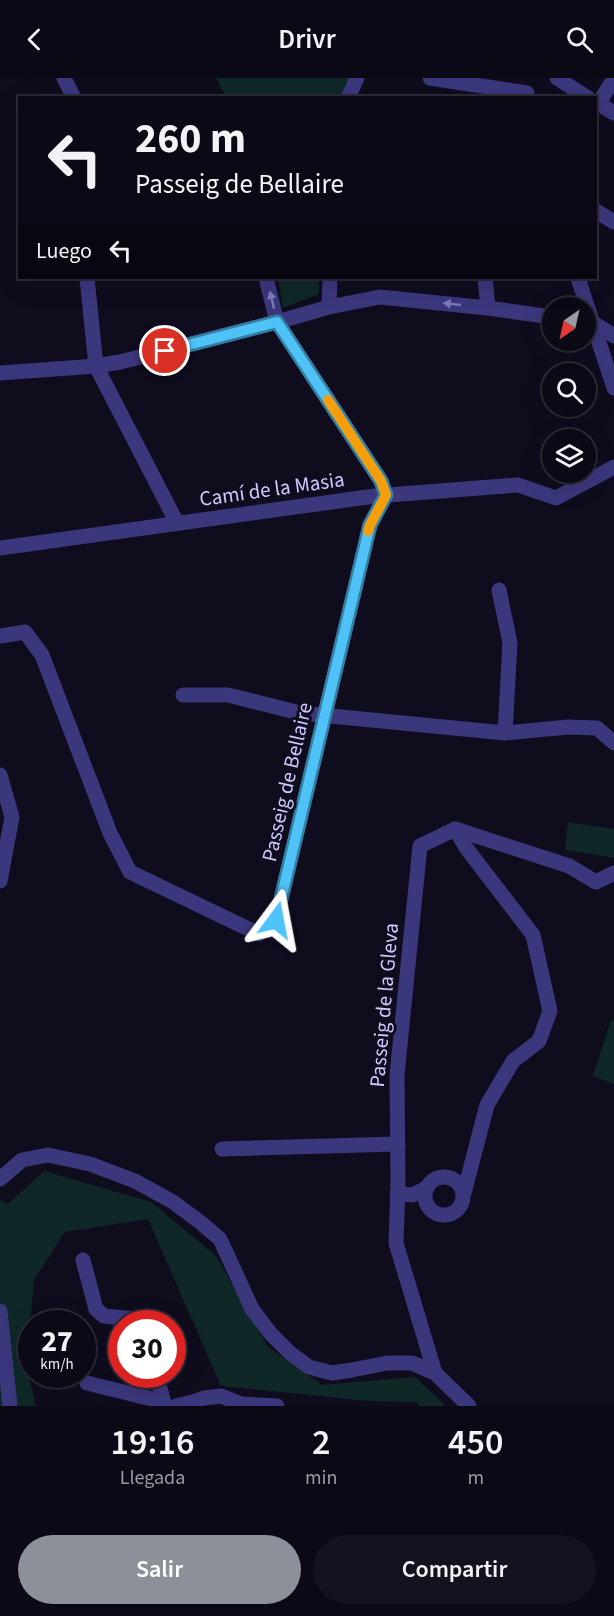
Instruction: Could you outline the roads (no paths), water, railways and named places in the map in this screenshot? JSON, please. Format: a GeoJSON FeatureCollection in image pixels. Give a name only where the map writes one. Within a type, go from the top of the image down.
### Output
{"type":"FeatureCollection","features":[{"type":"Feature","properties":{"kind":"street"},"geometry":{"type":"LineString","coordinates":[[64,78],[73,96]]}},
{"type":"Feature","properties":{"kind":"street"},"geometry":{"type":"LineString","coordinates":[[349,96],[357,78]]}},
{"type":"Feature","properties":{"kind":"street"},"geometry":{"type":"LineString","coordinates":[[430,78],[466,91],[526,90]]}},
{"type":"Feature","properties":{"kind":"street"},"geometry":{"type":"LineString","coordinates":[[557,78],[586,96]]}},
{"type":"Feature","properties":{"kind":"street"},"geometry":{"type":"LineString","coordinates":[[597,98],[614,79]]}},
{"type":"Feature","properties":{"kind":"street"},"geometry":{"type":"LineString","coordinates":[[597,103],[614,113]]}},
{"type":"Feature","properties":{"kind":"street"},"geometry":{"type":"LineString","coordinates":[[597,212],[614,222]]}},
{"type":"Feature","properties":{"kind":"street"},"geometry":{"type":"LineString","coordinates":[[87,279],[96,366],[177,523]]}},
{"type":"Feature","properties":{"kind":"street"},"geometry":{"type":"LineString","coordinates":[[266,279],[277,322],[381,481],[386,495]]}},
{"type":"Feature","properties":{"kind":"street"},"geometry":{"type":"LineString","coordinates":[[329,307],[330,279]]}},
{"type":"Feature","properties":{"kind":"street"},"geometry":{"type":"LineString","coordinates":[[484,279],[488,308]]}},
{"type":"Feature","properties":{"kind":"street"},"geometry":{"type":"LineString","coordinates":[[578,279],[582,297]]}},
{"type":"Feature","properties":{"kind":"street"},"geometry":{"type":"LineString","coordinates":[[0,373],[120,362],[329,307],[380,297],[542,316]]}},
{"type":"Feature","properties":{"kind":"street"},"geometry":{"type":"LineString","coordinates":[[596,326],[614,336]]}},
{"type":"Feature","properties":{"kind":"street"},"geometry":{"type":"LineString","coordinates":[[596,342],[614,388]]}},
{"type":"Feature","properties":{"kind":"street","name":"Camí de la Masia"},"geometry":{"type":"LineString","coordinates":[[0,548],[386,495],[518,484],[556,498],[614,467]]}},
{"type":"Feature","properties":{"kind":"street","name":"Passeig de Bellaire"},"geometry":{"type":"LineString","coordinates":[[0,636],[25,632],[42,654],[110,833],[130,872],[260,934],[276,920],[370,525],[386,495]]}},
{"type":"Feature","properties":{"kind":"street"},"geometry":{"type":"LineString","coordinates":[[499,590],[510,643],[505,733]]}},
{"type":"Feature","properties":{"kind":"street"},"geometry":{"type":"LineString","coordinates":[[183,695],[228,695],[300,713],[505,733],[568,727],[597,728],[614,743]]}},
{"type":"Feature","properties":{"kind":"street"},"geometry":{"type":"LineString","coordinates":[[0,775],[12,817],[0,881]]}},
{"type":"Feature","properties":{"kind":"street"},"geometry":{"type":"LineString","coordinates":[[455,829],[569,866],[596,882],[614,873]]}},
{"type":"Feature","properties":{"kind":"street"},"geometry":{"type":"LineString","coordinates":[[455,829],[467,849],[533,935],[550,1011],[539,1041],[513,1061],[487,1104],[464,1200],[460,1208],[449,1215],[442,1216],[429,1208],[426,1202],[427,1188],[437,1178],[444,1177],[457,1181],[464,1193]]}},
{"type":"Feature","properties":{"kind":"street","name":"Passeig de la Gleva"},"geometry":{"type":"LineString","coordinates":[[435,1373],[396,1244],[397,1075],[420,846],[455,829]]}},
{"type":"Feature","properties":{"kind":"street"},"geometry":{"type":"LineString","coordinates":[[222,1149],[398,1144]]}},
{"type":"Feature","properties":{"kind":"street"},"geometry":{"type":"LineString","coordinates":[[0,1179],[22,1160],[48,1155],[90,1164],[135,1181],[173,1202],[220,1239],[252,1309],[271,1334],[290,1353],[309,1367],[332,1373],[387,1363],[412,1363],[435,1373],[469,1406]]}},
{"type":"Feature","properties":{"kind":"street"},"geometry":{"type":"LineString","coordinates":[[397,1194],[412,1195],[427,1188]]}},
{"type":"Feature","properties":{"kind":"street"},"geometry":{"type":"LineString","coordinates":[[83,1260],[96,1309],[104,1316],[108,1316]]}},
{"type":"Feature","properties":{"kind":"street"},"geometry":{"type":"LineString","coordinates":[[0,1311],[10,1406]]}},
{"type":"Feature","properties":{"kind":"street"},"geometry":{"type":"LineString","coordinates":[[96,1385],[156,1400],[164,1406]]}},
{"type":"Feature","properties":{"kind":"street"},"geometry":{"type":"LineString","coordinates":[[160,1388],[164,1406]]}},
{"type":"Feature","properties":{"kind":"street"},"geometry":{"type":"LineString","coordinates":[[176,1406],[221,1396],[242,1404],[277,1406]]}}]}
